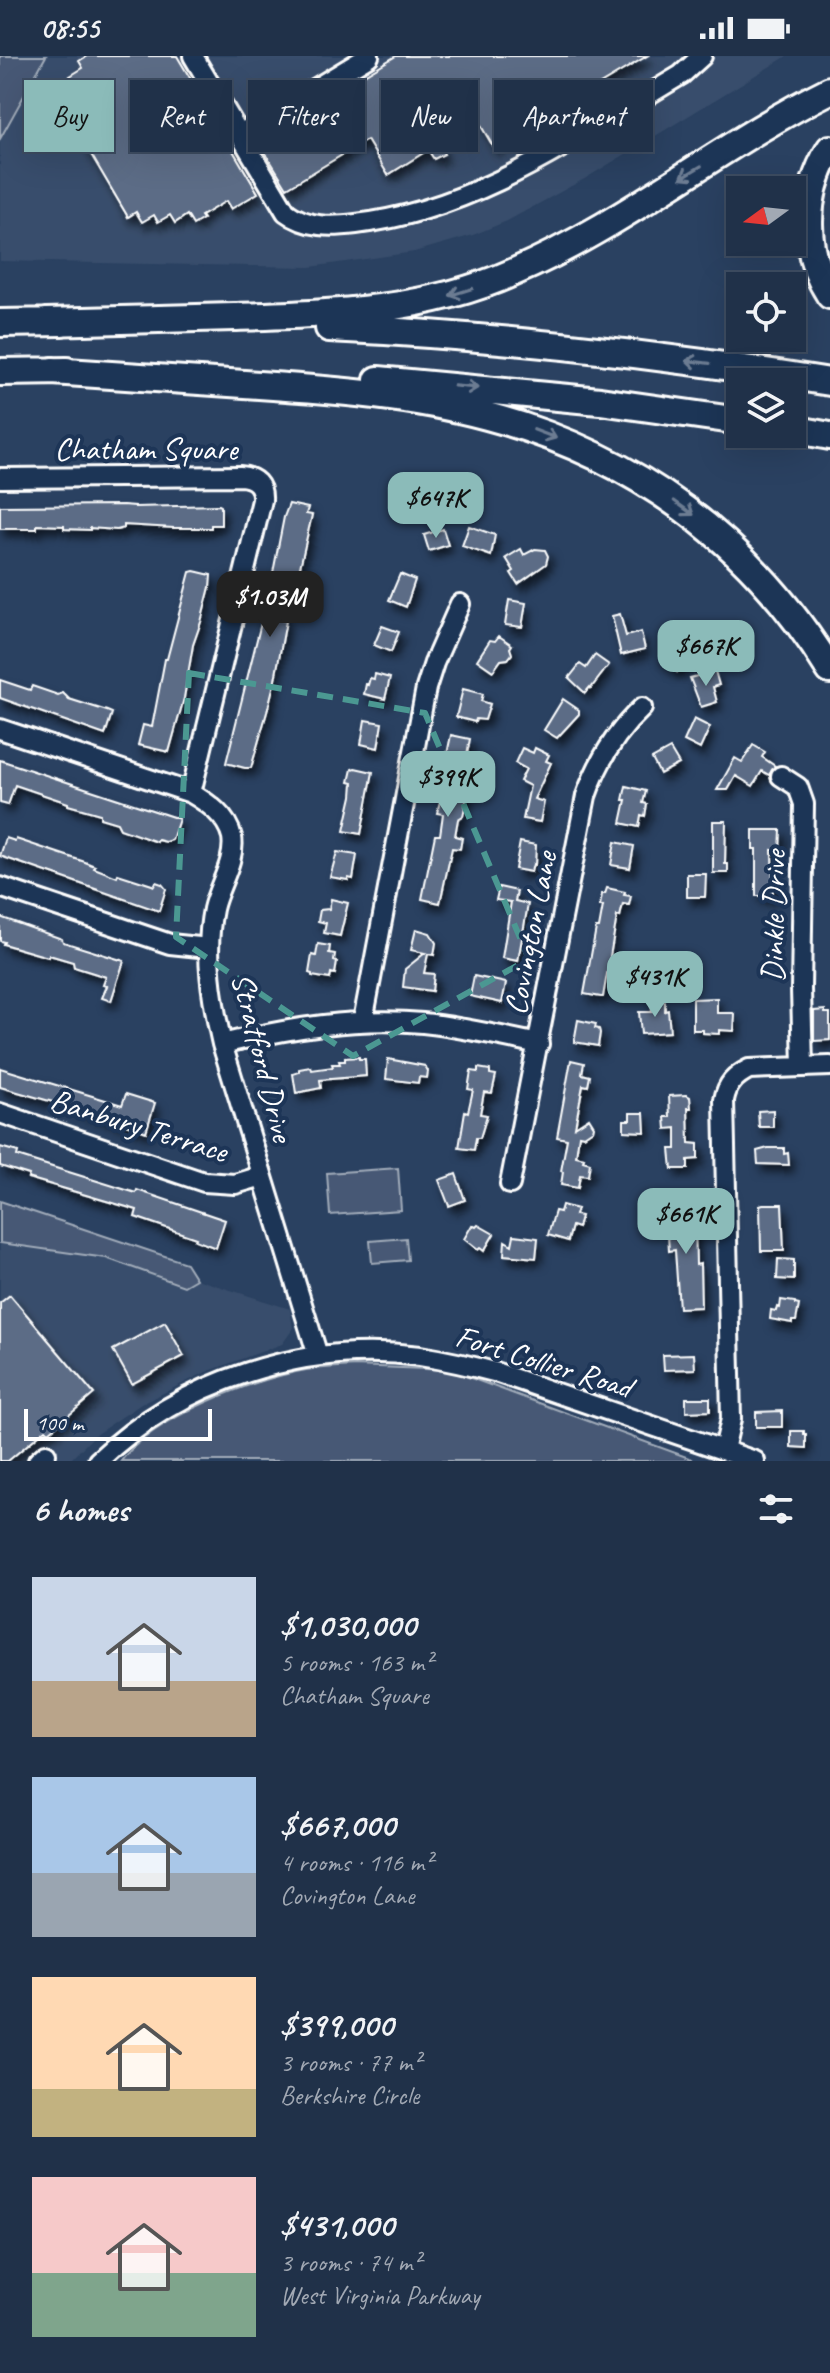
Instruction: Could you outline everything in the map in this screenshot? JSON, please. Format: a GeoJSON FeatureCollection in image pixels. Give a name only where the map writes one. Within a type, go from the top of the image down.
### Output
{"type":"FeatureCollection","features":[{"type":"Feature","properties":{"kind":"highway"},"geometry":{"type":"LineString","coordinates":[[0,323],[329,314],[395,307],[444,297],[514,273],[569,245],[830,90]]}},
{"type":"Feature","properties":{"kind":"highway"},"geometry":{"type":"LineString","coordinates":[[830,149],[815,182],[809,227],[818,271],[830,295]]}},
{"type":"Feature","properties":{"kind":"highway"},"geometry":{"type":"LineString","coordinates":[[46,322],[265,324],[442,335],[638,355],[830,382]]}},
{"type":"Feature","properties":{"kind":"highway"},"geometry":{"type":"LineString","coordinates":[[52,371],[318,389],[390,397],[488,416],[542,433],[619,467],[665,494],[720,536],[770,586],[830,670]]}},
{"type":"Feature","properties":{"kind":"highway"},"geometry":{"type":"LineString","coordinates":[[0,372],[259,374],[391,381],[600,401],[726,419]]}},
{"type":"Feature","properties":{"kind":"highway"},"geometry":{"type":"LineString","coordinates":[[806,432],[830,436]]}},
{"type":"Feature","properties":{"kind":"street"},"geometry":{"type":"LineString","coordinates":[[193,56],[286,212],[307,224],[324,226],[374,222],[454,201],[502,180],[681,75],[702,56]]}},
{"type":"Feature","properties":{"kind":"street"},"geometry":{"type":"LineString","coordinates":[[240,134],[369,56]]}},
{"type":"Feature","properties":{"kind":"street","name":"Chatham Square"},"geometry":{"type":"LineString","coordinates":[[0,478],[248,476],[258,483],[262,500],[191,793]]}},
{"type":"Feature","properties":{"kind":"street"},"geometry":{"type":"LineString","coordinates":[[363,1021],[426,688],[460,604]]}},
{"type":"Feature","properties":{"kind":"street","name":"Covington Lane"},"geometry":{"type":"LineString","coordinates":[[510,1184],[586,796],[601,758],[613,739],[642,708]]}},
{"type":"Feature","properties":{"kind":"street","name":"Stratford Drive"},"geometry":{"type":"LineString","coordinates":[[0,729],[191,793],[217,811],[232,838],[231,859],[213,910],[209,948],[214,1008],[222,1044],[318,1356]]}},
{"type":"Feature","properties":{"kind":"street","name":"Dinkle Drive"},"geometry":{"type":"LineString","coordinates":[[781,776],[798,787],[804,804],[803,1067]]}},
{"type":"Feature","properties":{"kind":"street"},"geometry":{"type":"LineString","coordinates":[[0,887],[170,944],[209,948]]}},
{"type":"Feature","properties":{"kind":"street"},"geometry":{"type":"LineString","coordinates":[[222,1044],[296,1027],[363,1021],[426,1023],[539,1044]]}},
{"type":"Feature","properties":{"kind":"street"},"geometry":{"type":"LineString","coordinates":[[724,1450],[731,1419],[724,1100],[730,1084],[738,1075],[759,1067],[830,1066]]}},
{"type":"Feature","properties":{"kind":"street","name":"Banbury Terrace"},"geometry":{"type":"LineString","coordinates":[[0,1113],[204,1182],[235,1184],[262,1176]]}},
{"type":"Feature","properties":{"kind":"street","name":"Fort Collier Road"},"geometry":{"type":"LineString","coordinates":[[98,1461],[147,1422],[189,1397],[252,1371],[318,1356],[354,1353],[401,1354],[462,1363],[755,1461]]}},
{"type":"Feature","properties":{"kind":"highlighted area"},"geometry":{"type":"Polygon","coordinates":[[[189,673],[425,713],[529,959],[353,1056],[176,937],[189,673]]]}},
{"type":"Feature","properties":{"kind":"shaded area"},"geometry":{"type":"Polygon","coordinates":[[[0,56],[46,56],[33,80],[24,80],[24,96],[0,139],[0,56]]]}},
{"type":"Feature","properties":{"kind":"shaded area"},"geometry":{"type":"Polygon","coordinates":[[[46,56],[787,56],[653,137],[653,80],[494,80],[494,152],[629,152],[507,221],[473,235],[414,252],[310,267],[0,261],[0,139],[24,96],[24,152],[114,152],[114,80],[33,80],[46,56]]]}},
{"type":"Feature","properties":{"kind":"shaded area"},"geometry":{"type":"Polygon","coordinates":[[[398,1168],[401,1210],[330,1215],[327,1173],[398,1168]]]}},
{"type":"Feature","properties":{"kind":"shaded area"},"geometry":{"type":"Polygon","coordinates":[[[0,1201],[186,1263],[196,1279],[184,1286],[106,1258],[0,1243],[0,1201]]]}},
{"type":"Feature","properties":{"kind":"shaded area"},"geometry":{"type":"Polygon","coordinates":[[[406,1238],[408,1260],[372,1263],[370,1241],[406,1238]]]}},
{"type":"Feature","properties":{"kind":"shaded area"},"geometry":{"type":"Polygon","coordinates":[[[0,1243],[106,1258],[183,1286],[196,1279],[290,1309],[293,1329],[282,1344],[206,1372],[141,1404],[95,1435],[69,1461],[0,1461],[0,1243]]]}},
{"type":"Feature","properties":{"kind":"shaded area"},"geometry":{"type":"Polygon","coordinates":[[[355,1366],[449,1370],[692,1459],[121,1461],[156,1429],[233,1391],[306,1370],[355,1366]]]}},
{"type":"Feature","properties":{"kind":"building"},"geometry":{"type":"Polygon","coordinates":[[[87,56],[177,56],[191,80],[130,80],[130,152],[232,152],[232,149],[258,193],[231,209],[226,201],[201,216],[203,219],[193,225],[187,215],[175,223],[170,215],[158,222],[154,215],[142,222],[136,212],[128,217],[90,152],[114,152],[114,80],[73,80],[70,76],[83,68],[79,61],[87,56]]]}},
{"type":"Feature","properties":{"kind":"building"},"geometry":{"type":"Polygon","coordinates":[[[396,56],[647,56],[607,80],[494,80],[494,148],[478,121],[478,80],[381,80],[381,152],[425,152],[388,175],[365,141],[365,80],[356,80],[396,56]]]}},
{"type":"Feature","properties":{"kind":"building"},"geometry":{"type":"Polygon","coordinates":[[[265,152],[347,152],[287,188],[265,152]]]}},
{"type":"Feature","properties":{"kind":"building"},"geometry":{"type":"Polygon","coordinates":[[[429,152],[443,152],[444,154],[434,159],[429,152]]]}},
{"type":"Feature","properties":{"kind":"building"},"geometry":{"type":"Polygon","coordinates":[[[289,504],[308,508],[306,514],[312,515],[292,600],[285,598],[280,620],[286,621],[267,712],[251,768],[245,768],[226,763],[289,504]]]}},
{"type":"Feature","properties":{"kind":"building"},"geometry":{"type":"Polygon","coordinates":[[[219,505],[221,525],[174,528],[124,525],[124,528],[117,530],[90,530],[37,525],[37,529],[0,529],[0,506],[219,505]]]}},
{"type":"Feature","properties":{"kind":"building"},"geometry":{"type":"Polygon","coordinates":[[[469,526],[495,535],[491,556],[462,546],[469,526]]]}},
{"type":"Feature","properties":{"kind":"building"},"geometry":{"type":"Polygon","coordinates":[[[443,529],[448,545],[429,551],[424,535],[443,529]]]}},
{"type":"Feature","properties":{"kind":"building"},"geometry":{"type":"Polygon","coordinates":[[[521,549],[524,555],[535,549],[545,550],[548,556],[546,564],[518,584],[506,558],[521,549]]]}},
{"type":"Feature","properties":{"kind":"building"},"geometry":{"type":"Polygon","coordinates":[[[190,572],[211,575],[210,587],[193,645],[184,698],[169,752],[138,745],[143,725],[152,727],[165,659],[190,572]]]}},
{"type":"Feature","properties":{"kind":"building"},"geometry":{"type":"Polygon","coordinates":[[[400,574],[415,580],[406,607],[389,600],[400,574]]]}},
{"type":"Feature","properties":{"kind":"building"},"geometry":{"type":"Polygon","coordinates":[[[509,600],[526,603],[522,627],[505,625],[509,600]]]}},
{"type":"Feature","properties":{"kind":"building"},"geometry":{"type":"Polygon","coordinates":[[[620,614],[626,636],[641,632],[645,649],[621,655],[612,616],[620,614]]]}},
{"type":"Feature","properties":{"kind":"building"},"geometry":{"type":"Polygon","coordinates":[[[382,626],[399,632],[391,652],[374,645],[382,626]]]}},
{"type":"Feature","properties":{"kind":"building"},"geometry":{"type":"Polygon","coordinates":[[[499,636],[512,645],[512,654],[508,659],[501,660],[493,671],[477,660],[490,640],[495,641],[499,636]]]}},
{"type":"Feature","properties":{"kind":"building"},"geometry":{"type":"Polygon","coordinates":[[[670,640],[689,653],[677,672],[669,666],[672,662],[661,654],[670,640]]]}},
{"type":"Feature","properties":{"kind":"building"},"geometry":{"type":"Polygon","coordinates":[[[595,655],[609,665],[585,693],[569,678],[580,664],[586,668],[595,655]]]}},
{"type":"Feature","properties":{"kind":"building"},"geometry":{"type":"Polygon","coordinates":[[[715,671],[719,685],[713,687],[717,702],[701,707],[690,678],[715,671]]]}},
{"type":"Feature","properties":{"kind":"building"},"geometry":{"type":"Polygon","coordinates":[[[375,674],[390,678],[385,699],[364,694],[366,684],[370,678],[374,679],[375,674]]]}},
{"type":"Feature","properties":{"kind":"building"},"geometry":{"type":"Polygon","coordinates":[[[0,680],[30,690],[32,686],[58,695],[63,693],[69,699],[112,713],[105,735],[0,698],[0,680]]]}},
{"type":"Feature","properties":{"kind":"building"},"geometry":{"type":"Polygon","coordinates":[[[463,689],[483,694],[481,701],[490,704],[485,720],[476,719],[475,722],[456,717],[463,689]]]}},
{"type":"Feature","properties":{"kind":"building"},"geometry":{"type":"Polygon","coordinates":[[[563,699],[579,710],[579,714],[557,738],[544,730],[563,699]]]}},
{"type":"Feature","properties":{"kind":"building"},"geometry":{"type":"Polygon","coordinates":[[[694,719],[710,727],[700,749],[684,741],[694,719]]]}},
{"type":"Feature","properties":{"kind":"building"},"geometry":{"type":"Polygon","coordinates":[[[365,720],[382,723],[378,748],[361,744],[365,720]]]}},
{"type":"Feature","properties":{"kind":"building"},"geometry":{"type":"Polygon","coordinates":[[[451,735],[470,739],[461,785],[468,794],[455,836],[462,838],[460,849],[452,848],[440,903],[422,899],[435,835],[440,835],[443,814],[437,813],[450,761],[446,759],[451,735]]]}},
{"type":"Feature","properties":{"kind":"building"},"geometry":{"type":"Polygon","coordinates":[[[753,745],[765,752],[762,757],[775,766],[769,775],[762,771],[753,786],[736,776],[728,790],[717,790],[735,758],[742,762],[753,745]]]}},
{"type":"Feature","properties":{"kind":"building"},"geometry":{"type":"Polygon","coordinates":[[[522,748],[533,753],[535,748],[549,755],[546,761],[551,763],[534,799],[544,802],[540,822],[523,819],[530,786],[520,781],[526,769],[515,763],[522,748]]]}},
{"type":"Feature","properties":{"kind":"building"},"geometry":{"type":"Polygon","coordinates":[[[670,749],[679,764],[660,774],[652,759],[670,749]]]}},
{"type":"Feature","properties":{"kind":"building"},"geometry":{"type":"Polygon","coordinates":[[[0,760],[179,819],[172,840],[157,842],[120,829],[117,823],[100,818],[100,814],[15,785],[8,805],[0,803],[0,760]]]}},
{"type":"Feature","properties":{"kind":"building"},"geometry":{"type":"Polygon","coordinates":[[[355,768],[373,772],[361,834],[344,831],[352,796],[353,783],[349,782],[355,768]]]}},
{"type":"Feature","properties":{"kind":"building"},"geometry":{"type":"Polygon","coordinates":[[[626,786],[646,791],[643,803],[647,804],[645,816],[641,815],[639,827],[621,823],[626,786]]]}},
{"type":"Feature","properties":{"kind":"building"},"geometry":{"type":"Polygon","coordinates":[[[713,821],[726,821],[725,864],[728,864],[728,873],[713,873],[713,821]]]}},
{"type":"Feature","properties":{"kind":"building"},"geometry":{"type":"Polygon","coordinates":[[[753,830],[781,830],[780,851],[772,850],[773,896],[756,896],[753,830]]]}},
{"type":"Feature","properties":{"kind":"building"},"geometry":{"type":"Polygon","coordinates":[[[6,838],[85,862],[117,877],[118,874],[154,886],[156,882],[162,884],[166,889],[159,911],[0,856],[6,838]]]}},
{"type":"Feature","properties":{"kind":"building"},"geometry":{"type":"Polygon","coordinates":[[[520,842],[536,845],[535,865],[531,872],[515,869],[520,842]]]}},
{"type":"Feature","properties":{"kind":"building"},"geometry":{"type":"Polygon","coordinates":[[[615,842],[634,846],[630,868],[611,865],[615,842]]]}},
{"type":"Feature","properties":{"kind":"building"},"geometry":{"type":"Polygon","coordinates":[[[337,852],[357,855],[353,879],[330,877],[337,852]]]}},
{"type":"Feature","properties":{"kind":"building"},"geometry":{"type":"Polygon","coordinates":[[[687,874],[706,874],[705,897],[687,897],[687,874]]]}},
{"type":"Feature","properties":{"kind":"building"},"geometry":{"type":"Polygon","coordinates":[[[499,887],[517,891],[515,901],[528,904],[518,961],[502,958],[511,902],[496,900],[499,887]]]}},
{"type":"Feature","properties":{"kind":"building"},"geometry":{"type":"Polygon","coordinates":[[[607,888],[631,896],[629,905],[623,904],[620,917],[617,916],[601,997],[584,994],[603,906],[600,906],[602,894],[607,888]]]}},
{"type":"Feature","properties":{"kind":"building"},"geometry":{"type":"Polygon","coordinates":[[[331,899],[348,903],[340,936],[324,933],[326,923],[318,921],[320,910],[329,909],[331,899]]]}},
{"type":"Feature","properties":{"kind":"building"},"geometry":{"type":"Polygon","coordinates":[[[0,917],[62,939],[63,942],[124,961],[111,1001],[102,998],[107,986],[103,985],[106,977],[74,967],[73,962],[3,944],[0,941],[0,917]]]}},
{"type":"Feature","properties":{"kind":"building"},"geometry":{"type":"Polygon","coordinates":[[[416,929],[430,933],[436,943],[434,955],[428,954],[424,973],[434,974],[432,991],[403,987],[405,969],[425,953],[411,950],[416,929]]]}},
{"type":"Feature","properties":{"kind":"building"},"geometry":{"type":"Polygon","coordinates":[[[318,944],[330,946],[329,953],[335,954],[335,974],[331,973],[330,979],[309,973],[312,955],[316,956],[318,944]]]}},
{"type":"Feature","properties":{"kind":"building"},"geometry":{"type":"Polygon","coordinates":[[[474,976],[506,983],[502,1003],[470,996],[474,976]]]}},
{"type":"Feature","properties":{"kind":"building"},"geometry":{"type":"Polygon","coordinates":[[[717,998],[717,1013],[735,1015],[734,1031],[719,1030],[719,1034],[693,1030],[693,999],[717,998]]]}},
{"type":"Feature","properties":{"kind":"building"},"geometry":{"type":"Polygon","coordinates":[[[665,1001],[670,1032],[641,1034],[639,1012],[652,1012],[651,1002],[665,1001]]]}},
{"type":"Feature","properties":{"kind":"building"},"geometry":{"type":"Polygon","coordinates":[[[825,1010],[825,1013],[830,1013],[830,1040],[814,1041],[814,1011],[825,1010]]]}},
{"type":"Feature","properties":{"kind":"building"},"geometry":{"type":"Polygon","coordinates":[[[578,1020],[596,1024],[595,1028],[600,1033],[598,1046],[574,1042],[578,1020]]]}},
{"type":"Feature","properties":{"kind":"building"},"geometry":{"type":"Polygon","coordinates":[[[345,1058],[365,1059],[366,1076],[320,1080],[321,1088],[296,1093],[293,1074],[299,1069],[333,1067],[332,1064],[340,1064],[339,1061],[345,1061],[345,1058]]]}},
{"type":"Feature","properties":{"kind":"building"},"geometry":{"type":"Polygon","coordinates":[[[388,1059],[425,1066],[427,1078],[419,1077],[418,1083],[386,1079],[388,1059]]]}},
{"type":"Feature","properties":{"kind":"building"},"geometry":{"type":"Polygon","coordinates":[[[571,1060],[584,1063],[582,1074],[590,1076],[588,1086],[583,1085],[575,1127],[589,1118],[594,1126],[584,1136],[579,1135],[576,1156],[590,1163],[588,1176],[580,1175],[578,1188],[561,1185],[567,1139],[557,1137],[571,1060]]]}},
{"type":"Feature","properties":{"kind":"building"},"geometry":{"type":"Polygon","coordinates":[[[0,1068],[122,1105],[126,1094],[155,1103],[146,1132],[113,1119],[0,1087],[0,1068]]]}},
{"type":"Feature","properties":{"kind":"building"},"geometry":{"type":"Polygon","coordinates":[[[478,1068],[490,1070],[490,1074],[496,1075],[492,1093],[484,1092],[480,1114],[487,1115],[474,1150],[459,1148],[465,1111],[468,1112],[473,1090],[468,1089],[471,1071],[478,1072],[478,1068]]]}},
{"type":"Feature","properties":{"kind":"building"},"geometry":{"type":"Polygon","coordinates":[[[669,1096],[690,1097],[691,1108],[688,1108],[689,1143],[698,1144],[698,1159],[688,1160],[688,1169],[672,1169],[670,1149],[676,1149],[676,1128],[666,1129],[665,1117],[670,1117],[669,1096]]]}},
{"type":"Feature","properties":{"kind":"building"},"geometry":{"type":"Polygon","coordinates":[[[773,1110],[773,1127],[759,1127],[758,1111],[773,1110]]]}},
{"type":"Feature","properties":{"kind":"building"},"geometry":{"type":"Polygon","coordinates":[[[630,1113],[644,1113],[645,1132],[624,1131],[624,1120],[630,1120],[630,1113]]]}},
{"type":"Feature","properties":{"kind":"building"},"geometry":{"type":"Polygon","coordinates":[[[0,1147],[18,1152],[17,1156],[136,1193],[137,1190],[225,1220],[216,1248],[135,1217],[137,1210],[28,1178],[29,1175],[0,1166],[0,1147]]]}},
{"type":"Feature","properties":{"kind":"building"},"geometry":{"type":"Polygon","coordinates":[[[784,1148],[784,1154],[788,1153],[789,1165],[758,1164],[757,1151],[784,1148]]]}},
{"type":"Feature","properties":{"kind":"building"},"geometry":{"type":"Polygon","coordinates":[[[456,1174],[465,1200],[449,1206],[439,1180],[456,1174]]]}},
{"type":"Feature","properties":{"kind":"building"},"geometry":{"type":"Polygon","coordinates":[[[667,1203],[667,1213],[643,1214],[643,1205],[667,1203]]]}},
{"type":"Feature","properties":{"kind":"building"},"geometry":{"type":"Polygon","coordinates":[[[782,1204],[784,1251],[761,1251],[760,1205],[782,1204]]]}},
{"type":"Feature","properties":{"kind":"building"},"geometry":{"type":"Polygon","coordinates":[[[562,1205],[577,1209],[575,1215],[581,1216],[578,1228],[572,1226],[568,1241],[548,1235],[555,1211],[560,1212],[562,1205]]]}},
{"type":"Feature","properties":{"kind":"building"},"geometry":{"type":"Polygon","coordinates":[[[671,1208],[698,1209],[698,1221],[695,1222],[696,1265],[700,1264],[701,1307],[679,1308],[675,1250],[669,1251],[671,1208]]]}},
{"type":"Feature","properties":{"kind":"building"},"geometry":{"type":"Polygon","coordinates":[[[472,1225],[494,1234],[484,1251],[464,1239],[472,1225]]]}},
{"type":"Feature","properties":{"kind":"building"},"geometry":{"type":"Polygon","coordinates":[[[514,1235],[538,1238],[536,1258],[504,1255],[505,1241],[512,1245],[514,1235]]]}},
{"type":"Feature","properties":{"kind":"building"},"geometry":{"type":"Polygon","coordinates":[[[778,1259],[794,1260],[794,1280],[777,1279],[778,1259]]]}},
{"type":"Feature","properties":{"kind":"building"},"geometry":{"type":"Polygon","coordinates":[[[10,1295],[94,1394],[49,1432],[46,1429],[8,1461],[0,1461],[0,1303],[10,1295]]]}},
{"type":"Feature","properties":{"kind":"building"},"geometry":{"type":"Polygon","coordinates":[[[781,1300],[799,1305],[796,1321],[770,1319],[771,1310],[780,1308],[781,1300]]]}},
{"type":"Feature","properties":{"kind":"building"},"geometry":{"type":"Polygon","coordinates":[[[165,1322],[184,1356],[132,1384],[113,1350],[165,1322]]]}},
{"type":"Feature","properties":{"kind":"building"},"geometry":{"type":"Polygon","coordinates":[[[694,1354],[695,1369],[664,1370],[663,1355],[694,1354]]]}},
{"type":"Feature","properties":{"kind":"building"},"geometry":{"type":"Polygon","coordinates":[[[686,1398],[710,1398],[710,1411],[686,1412],[686,1398]]]}},
{"type":"Feature","properties":{"kind":"building"},"geometry":{"type":"Polygon","coordinates":[[[782,1411],[782,1427],[756,1427],[756,1412],[782,1411]]]}},
{"type":"Feature","properties":{"kind":"building"},"geometry":{"type":"Polygon","coordinates":[[[791,1431],[804,1431],[806,1448],[791,1447],[791,1431]]]}}]}
